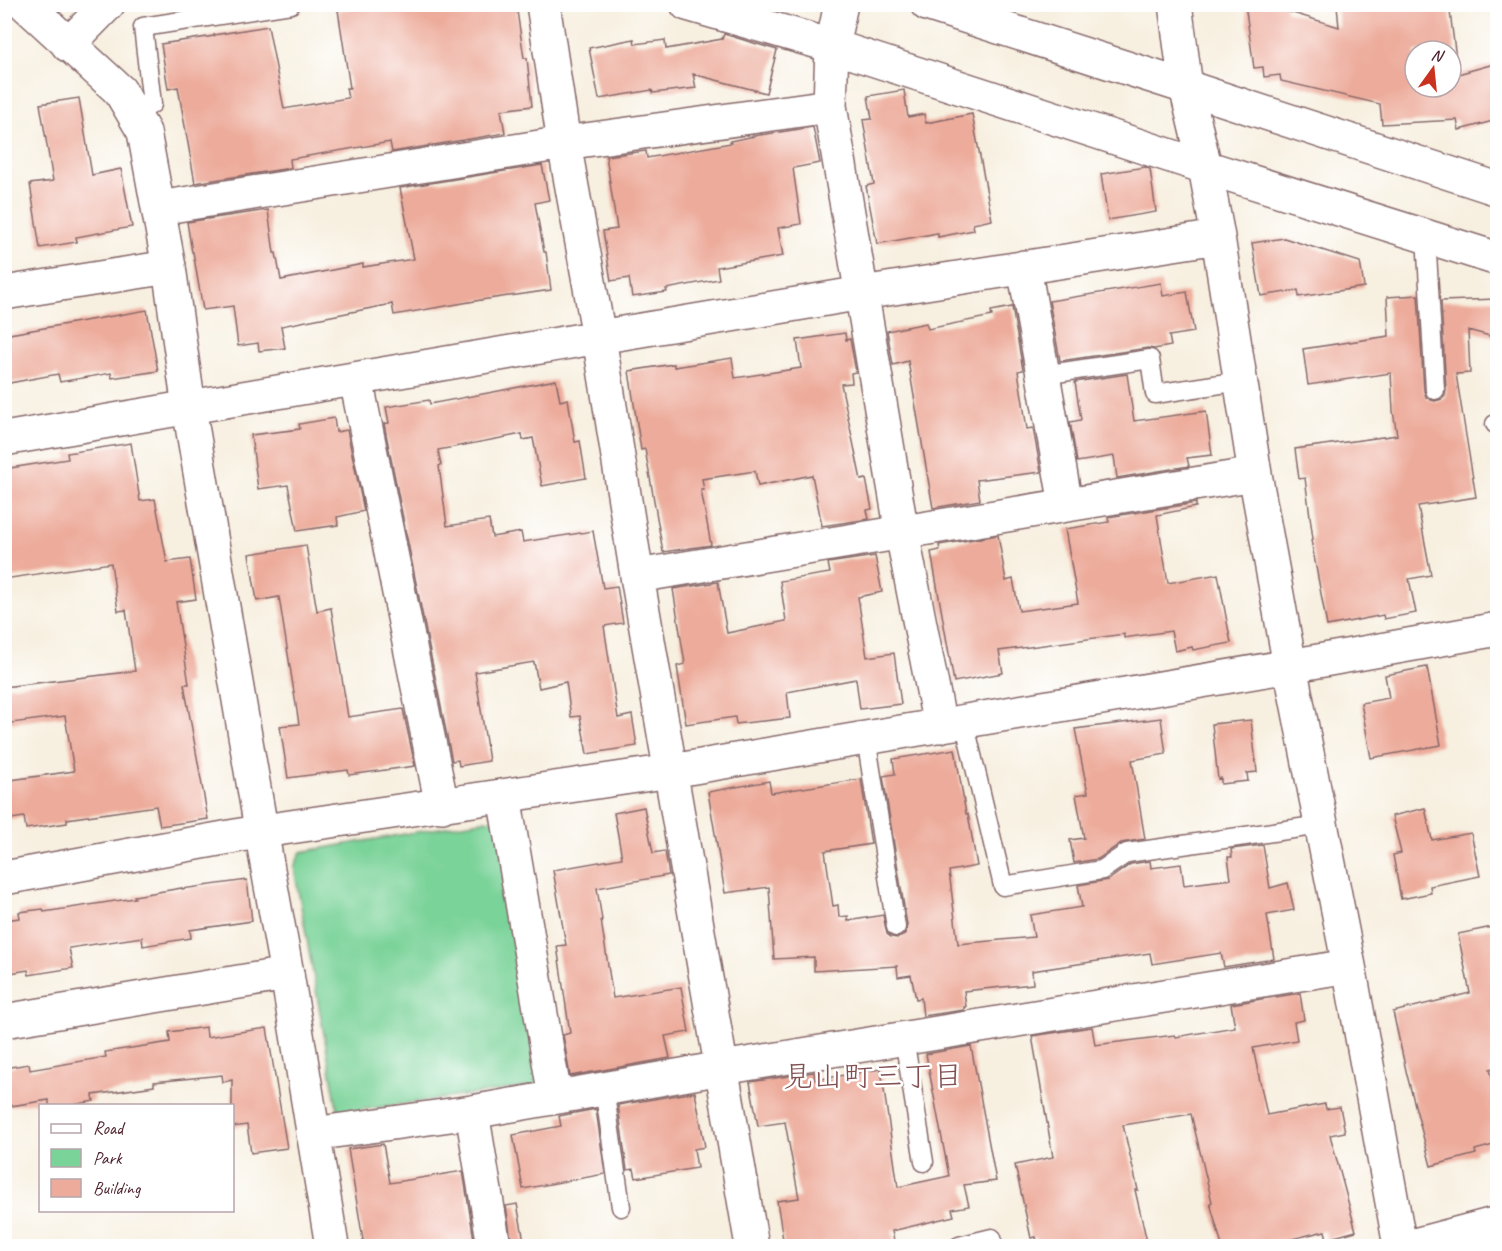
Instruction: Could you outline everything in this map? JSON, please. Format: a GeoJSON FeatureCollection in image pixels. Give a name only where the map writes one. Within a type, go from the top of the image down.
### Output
{"type":"FeatureCollection","features":[{"type":"Feature","properties":{"kind":"street"},"geometry":{"type":"LineString","coordinates":[[68,45],[108,4]]}},
{"type":"Feature","properties":{"kind":"street"},"geometry":{"type":"LineString","coordinates":[[543,4],[564,143],[599,337],[637,576],[752,1246]]}},
{"type":"Feature","properties":{"kind":"street"},"geometry":{"type":"LineString","coordinates":[[687,4],[832,46],[1497,259]]}},
{"type":"Feature","properties":{"kind":"street"},"geometry":{"type":"LineString","coordinates":[[841,4],[832,46],[830,105],[903,532],[952,723]]}},
{"type":"Feature","properties":{"kind":"street"},"geometry":{"type":"LineString","coordinates":[[927,4],[1497,189]]}},
{"type":"Feature","properties":{"kind":"street"},"geometry":{"type":"LineString","coordinates":[[1175,4],[1186,87],[1205,167],[1218,237],[1255,474],[1400,1246]]}},
{"type":"Feature","properties":{"kind":"street"},"geometry":{"type":"LineString","coordinates":[[27,6],[120,91],[144,132],[169,267],[189,408],[288,974],[332,1246]]}},
{"type":"Feature","properties":{"kind":"street"},"geometry":{"type":"LineString","coordinates":[[159,208],[564,143],[830,105]]}},
{"type":"Feature","properties":{"kind":"street"},"geometry":{"type":"LineString","coordinates":[[4,440],[862,293],[1218,237]]}},
{"type":"Feature","properties":{"kind":"street"},"geometry":{"type":"LineString","coordinates":[[4,293],[169,267]]}},
{"type":"Feature","properties":{"kind":"street"},"geometry":{"type":"LineString","coordinates":[[1024,267],[1066,505]]}},
{"type":"Feature","properties":{"kind":"street"},"geometry":{"type":"LineString","coordinates":[[356,379],[442,806]]}},
{"type":"Feature","properties":{"kind":"street"},"geometry":{"type":"LineString","coordinates":[[637,576],[1255,474]]}},
{"type":"Feature","properties":{"kind":"street"},"geometry":{"type":"LineString","coordinates":[[4,878],[262,831],[671,771],[1497,629]]}},
{"type":"Feature","properties":{"kind":"street"},"geometry":{"type":"LineString","coordinates":[[504,796],[555,1097]]}},
{"type":"Feature","properties":{"kind":"street"},"geometry":{"type":"LineString","coordinates":[[314,1134],[472,1112],[722,1068],[1349,966]]}},
{"type":"Feature","properties":{"kind":"street"},"geometry":{"type":"LineString","coordinates":[[4,1022],[288,974]]}},
{"type":"Feature","properties":{"kind":"street"},"geometry":{"type":"LineString","coordinates":[[472,1112],[494,1246]]}},
{"type":"Feature","properties":{"kind":"street"},"geometry":{"type":"LineString","coordinates":[[1411,1246],[1497,1223]]}},
{"type":"Feature","properties":{"kind":"lane"},"geometry":{"type":"LineString","coordinates":[[135,115],[152,104],[143,27],[291,4]]}},
{"type":"Feature","properties":{"kind":"lane"},"geometry":{"type":"LineString","coordinates":[[1426,236],[1435,390]]}},
{"type":"Feature","properties":{"kind":"lane"},"geometry":{"type":"LineString","coordinates":[[1043,375],[1150,359],[1155,394],[1240,381]]}},
{"type":"Feature","properties":{"kind":"lane"},"geometry":{"type":"LineString","coordinates":[[952,723],[1003,886],[1102,870],[1127,853],[1321,825]]}},
{"type":"Feature","properties":{"kind":"lane"},"geometry":{"type":"LineString","coordinates":[[866,738],[896,927]]}},
{"type":"Feature","properties":{"kind":"lane"},"geometry":{"type":"LineString","coordinates":[[904,1038],[924,1162]]}},
{"type":"Feature","properties":{"kind":"lane"},"geometry":{"type":"LineString","coordinates":[[604,1088],[621,1207]]}},
{"type":"Feature","properties":{"kind":"lane"},"geometry":{"type":"LineString","coordinates":[[958,1246],[992,1238]]}},
{"type":"Feature","properties":{"kind":"green space"},"geometry":{"type":"Polygon","coordinates":[[[497,818],[542,1085],[338,1113],[294,867],[301,852],[497,818]]]}},
{"type":"Feature","properties":{"kind":"building"},"geometry":{"type":"Polygon","coordinates":[[[373,4],[516,4],[524,58],[527,58],[532,106],[501,110],[505,133],[392,152],[390,142],[290,159],[291,168],[195,183],[178,87],[168,89],[161,44],[268,26],[284,109],[348,98],[346,88],[350,88],[338,10],[373,4]]]}},
{"type":"Feature","properties":{"kind":"building"},"geometry":{"type":"Polygon","coordinates":[[[1245,4],[1285,4],[1286,11],[1339,27],[1337,6],[1449,4],[1454,39],[1403,39],[1403,99],[1463,99],[1463,73],[1494,64],[1497,78],[1497,120],[1459,130],[1457,120],[1382,124],[1380,104],[1281,81],[1280,75],[1264,77],[1263,67],[1254,68],[1245,4]]]}},
{"type":"Feature","properties":{"kind":"building"},"geometry":{"type":"Polygon","coordinates":[[[724,34],[777,50],[766,93],[693,74],[696,88],[653,93],[652,90],[599,99],[589,48],[634,39],[635,44],[665,40],[666,49],[722,39],[724,34]]]}},
{"type":"Feature","properties":{"kind":"building"},"geometry":{"type":"Polygon","coordinates":[[[904,90],[908,117],[924,114],[926,123],[972,114],[992,220],[973,224],[974,230],[938,237],[938,233],[877,244],[866,186],[874,184],[863,120],[872,119],[868,96],[904,90]]]}},
{"type":"Feature","properties":{"kind":"building"},"geometry":{"type":"Polygon","coordinates":[[[79,98],[92,175],[121,169],[132,227],[76,237],[77,242],[40,248],[30,184],[53,181],[40,104],[79,98]]]}},
{"type":"Feature","properties":{"kind":"building"},"geometry":{"type":"Polygon","coordinates":[[[813,127],[820,163],[793,168],[801,224],[778,228],[783,256],[717,267],[719,279],[666,289],[667,292],[632,297],[629,278],[611,281],[603,231],[617,229],[606,156],[646,151],[647,158],[731,143],[730,141],[760,135],[813,127]]]}},
{"type":"Feature","properties":{"kind":"building"},"geometry":{"type":"Polygon","coordinates":[[[542,165],[549,200],[535,203],[544,252],[546,252],[551,290],[394,315],[392,304],[281,326],[285,348],[259,351],[258,343],[238,346],[233,306],[203,310],[187,222],[268,210],[274,253],[276,253],[281,280],[363,264],[363,267],[414,259],[400,188],[542,165]]]}},
{"type":"Feature","properties":{"kind":"building"},"geometry":{"type":"Polygon","coordinates":[[[1145,167],[1150,169],[1156,212],[1108,220],[1101,174],[1145,167]]]}},
{"type":"Feature","properties":{"kind":"building"},"geometry":{"type":"Polygon","coordinates":[[[1284,238],[1360,262],[1364,287],[1299,297],[1298,290],[1261,296],[1252,243],[1284,238]]]}},
{"type":"Feature","properties":{"kind":"building"},"geometry":{"type":"Polygon","coordinates":[[[1161,283],[1163,296],[1187,292],[1194,332],[1169,336],[1171,346],[1060,361],[1049,301],[1161,283]]]}},
{"type":"Feature","properties":{"kind":"building"},"geometry":{"type":"Polygon","coordinates":[[[1418,295],[1424,391],[1426,397],[1435,401],[1445,396],[1446,390],[1441,301],[1497,299],[1497,338],[1468,330],[1470,373],[1456,374],[1476,497],[1418,506],[1431,575],[1409,579],[1416,613],[1384,619],[1383,615],[1327,626],[1311,540],[1313,539],[1305,478],[1299,479],[1295,449],[1397,435],[1391,373],[1308,385],[1303,349],[1389,336],[1387,297],[1418,295]]]}},
{"type":"Feature","properties":{"kind":"building"},"geometry":{"type":"Polygon","coordinates":[[[1012,307],[1023,370],[1018,371],[1027,429],[1033,428],[1041,472],[977,480],[980,500],[933,508],[908,361],[893,365],[887,331],[926,323],[928,329],[992,316],[991,311],[1012,307]]]}},
{"type":"Feature","properties":{"kind":"building"},"geometry":{"type":"Polygon","coordinates":[[[147,310],[158,371],[112,378],[111,373],[60,382],[58,374],[4,384],[4,335],[147,310]]]}},
{"type":"Feature","properties":{"kind":"building"},"geometry":{"type":"Polygon","coordinates":[[[845,333],[846,340],[850,339],[856,372],[851,373],[852,383],[841,384],[861,480],[866,479],[872,509],[867,510],[869,519],[822,526],[812,475],[758,486],[755,471],[702,479],[704,490],[701,490],[711,545],[663,552],[645,449],[641,450],[629,371],[732,358],[735,378],[801,368],[797,340],[845,333]]]}},
{"type":"Feature","properties":{"kind":"building"},"geometry":{"type":"Polygon","coordinates":[[[1127,374],[1134,421],[1206,411],[1212,455],[1187,458],[1189,466],[1117,478],[1114,456],[1077,462],[1070,422],[1081,420],[1075,382],[1127,374]]]}},
{"type":"Feature","properties":{"kind":"building"},"geometry":{"type":"Polygon","coordinates":[[[556,380],[560,401],[568,399],[575,442],[580,441],[586,478],[542,486],[533,438],[523,440],[522,434],[438,450],[447,526],[489,520],[492,537],[521,532],[523,542],[593,531],[603,588],[617,586],[623,623],[604,626],[618,718],[632,715],[637,746],[587,754],[580,716],[571,717],[566,682],[539,688],[534,662],[475,672],[489,761],[459,766],[458,760],[452,761],[384,424],[389,423],[386,407],[429,400],[430,404],[556,380]]]}},
{"type":"Feature","properties":{"kind":"building"},"geometry":{"type":"Polygon","coordinates":[[[334,418],[336,432],[347,430],[364,511],[337,517],[338,525],[297,531],[288,485],[258,489],[251,435],[300,429],[299,424],[334,418]]]}},
{"type":"Feature","properties":{"kind":"building"},"geometry":{"type":"Polygon","coordinates":[[[131,443],[140,501],[155,499],[167,562],[190,559],[196,599],[176,602],[189,684],[184,684],[208,819],[160,826],[156,806],[67,819],[67,823],[26,829],[24,817],[4,820],[4,781],[74,771],[65,716],[4,724],[4,687],[135,671],[126,610],[118,611],[111,563],[4,579],[4,469],[68,459],[67,453],[131,443]]]}},
{"type":"Feature","properties":{"kind":"building"},"geometry":{"type":"Polygon","coordinates":[[[1196,503],[1196,507],[1157,515],[1168,583],[1218,574],[1231,643],[1175,651],[1171,631],[1124,638],[1124,634],[999,651],[1003,673],[954,682],[931,552],[940,550],[939,545],[998,535],[1006,581],[1013,579],[1019,611],[1078,603],[1065,529],[1109,522],[1108,517],[1196,503]]]}},
{"type":"Feature","properties":{"kind":"building"},"geometry":{"type":"Polygon","coordinates":[[[306,545],[317,611],[331,608],[348,717],[403,709],[415,766],[349,775],[348,770],[288,778],[280,726],[299,724],[279,597],[257,601],[249,554],[306,545]]]}},
{"type":"Feature","properties":{"kind":"building"},"geometry":{"type":"Polygon","coordinates":[[[875,556],[882,592],[858,597],[867,657],[894,653],[901,704],[860,709],[856,679],[787,692],[790,718],[736,724],[735,717],[686,724],[677,666],[685,664],[673,589],[718,582],[727,633],[786,621],[780,581],[830,573],[828,563],[875,556]]]}},
{"type":"Feature","properties":{"kind":"building"},"geometry":{"type":"Polygon","coordinates":[[[1427,667],[1441,745],[1371,758],[1361,703],[1389,698],[1385,675],[1427,667]]]}},
{"type":"Feature","properties":{"kind":"building"},"geometry":{"type":"Polygon","coordinates":[[[1161,718],[1166,754],[1132,760],[1145,839],[1121,843],[1098,859],[1074,863],[1070,840],[1084,838],[1076,795],[1088,793],[1075,729],[1161,718]]]}},
{"type":"Feature","properties":{"kind":"building"},"geometry":{"type":"Polygon","coordinates":[[[1251,720],[1257,772],[1247,773],[1248,781],[1221,784],[1221,778],[1218,779],[1212,724],[1251,720]]]}},
{"type":"Feature","properties":{"kind":"building"},"geometry":{"type":"Polygon","coordinates":[[[955,749],[977,866],[949,871],[958,944],[1034,937],[1030,915],[1082,907],[1078,885],[1108,880],[1131,864],[1150,861],[1151,868],[1181,864],[1184,885],[1231,879],[1228,857],[1232,857],[1231,849],[1263,845],[1270,888],[1288,883],[1294,910],[1267,915],[1274,959],[1224,967],[1221,953],[1152,964],[1150,953],[1032,971],[1033,984],[964,991],[966,1007],[964,1010],[923,1016],[921,998],[916,999],[911,975],[898,977],[897,966],[814,971],[814,957],[774,959],[769,887],[725,893],[708,792],[769,781],[771,793],[861,779],[871,844],[825,851],[833,906],[838,905],[839,917],[848,916],[848,921],[883,915],[887,934],[898,938],[906,932],[907,925],[883,776],[895,774],[893,759],[955,749]]]}},
{"type":"Feature","properties":{"kind":"building"},"geometry":{"type":"Polygon","coordinates":[[[644,807],[653,853],[665,851],[669,875],[597,888],[613,998],[681,987],[689,1032],[665,1036],[670,1058],[570,1076],[563,1035],[570,1033],[557,946],[566,945],[553,870],[622,858],[614,813],[644,807]]]}},
{"type":"Feature","properties":{"kind":"building"},"geometry":{"type":"Polygon","coordinates":[[[1425,808],[1432,840],[1471,833],[1480,876],[1430,886],[1431,893],[1401,899],[1393,855],[1401,853],[1392,816],[1425,808]]]}},
{"type":"Feature","properties":{"kind":"building"},"geometry":{"type":"Polygon","coordinates":[[[247,880],[252,921],[190,930],[191,938],[143,946],[142,937],[69,948],[73,968],[29,975],[28,970],[4,974],[4,920],[20,918],[19,912],[43,909],[44,912],[182,888],[247,880]]]}},
{"type":"Feature","properties":{"kind":"building"},"geometry":{"type":"Polygon","coordinates":[[[1497,926],[1497,1067],[1490,1069],[1497,1099],[1497,1144],[1475,1150],[1476,1154],[1431,1166],[1393,1012],[1470,993],[1458,934],[1497,926]]]}},
{"type":"Feature","properties":{"kind":"building"},"geometry":{"type":"Polygon","coordinates":[[[1300,993],[1304,1020],[1294,1022],[1297,1040],[1253,1048],[1267,1115],[1325,1104],[1326,1109],[1340,1107],[1345,1132],[1330,1135],[1356,1231],[1327,1239],[1325,1231],[1263,1246],[1222,1246],[1210,1203],[1212,1202],[1191,1114],[1123,1125],[1148,1246],[1038,1246],[1036,1237],[1031,1238],[1015,1165],[1053,1157],[1032,1036],[1092,1027],[1095,1045],[1175,1035],[1176,1037],[1235,1027],[1231,1004],[1300,993]]]}},
{"type":"Feature","properties":{"kind":"building"},"geometry":{"type":"Polygon","coordinates":[[[206,1027],[207,1037],[267,1028],[287,1148],[251,1153],[247,1125],[234,1127],[232,1080],[223,1082],[222,1075],[154,1082],[154,1086],[93,1095],[94,1101],[79,1104],[49,1104],[49,1100],[4,1107],[4,1068],[29,1064],[30,1070],[106,1057],[105,1052],[170,1042],[169,1032],[206,1027]]]}},
{"type":"Feature","properties":{"kind":"building"},"geometry":{"type":"Polygon","coordinates":[[[971,1046],[996,1181],[964,1185],[969,1206],[952,1209],[954,1216],[892,1231],[895,1246],[784,1246],[777,1201],[799,1198],[785,1122],[758,1126],[750,1082],[814,1072],[815,1080],[881,1069],[898,1187],[949,1176],[926,1054],[971,1046]]]}},
{"type":"Feature","properties":{"kind":"building"},"geometry":{"type":"Polygon","coordinates":[[[695,1092],[705,1147],[694,1149],[697,1168],[636,1178],[634,1169],[627,1170],[618,1105],[695,1092]]]}},
{"type":"Feature","properties":{"kind":"building"},"geometry":{"type":"Polygon","coordinates":[[[596,1109],[605,1174],[523,1189],[513,1135],[561,1126],[559,1116],[596,1109]]]}},
{"type":"Feature","properties":{"kind":"building"},"geometry":{"type":"Polygon","coordinates":[[[383,1144],[390,1183],[463,1171],[475,1246],[364,1246],[348,1149],[383,1144]]]}},
{"type":"Feature","properties":{"kind":"building"},"geometry":{"type":"Polygon","coordinates":[[[517,1204],[525,1246],[512,1246],[506,1206],[517,1204]]]}},
{"type":"Feature","properties":{"kind":"district","name":"見山町三丁目"},"geometry":{"type":"Point","coordinates":[873,1076]}}]}
